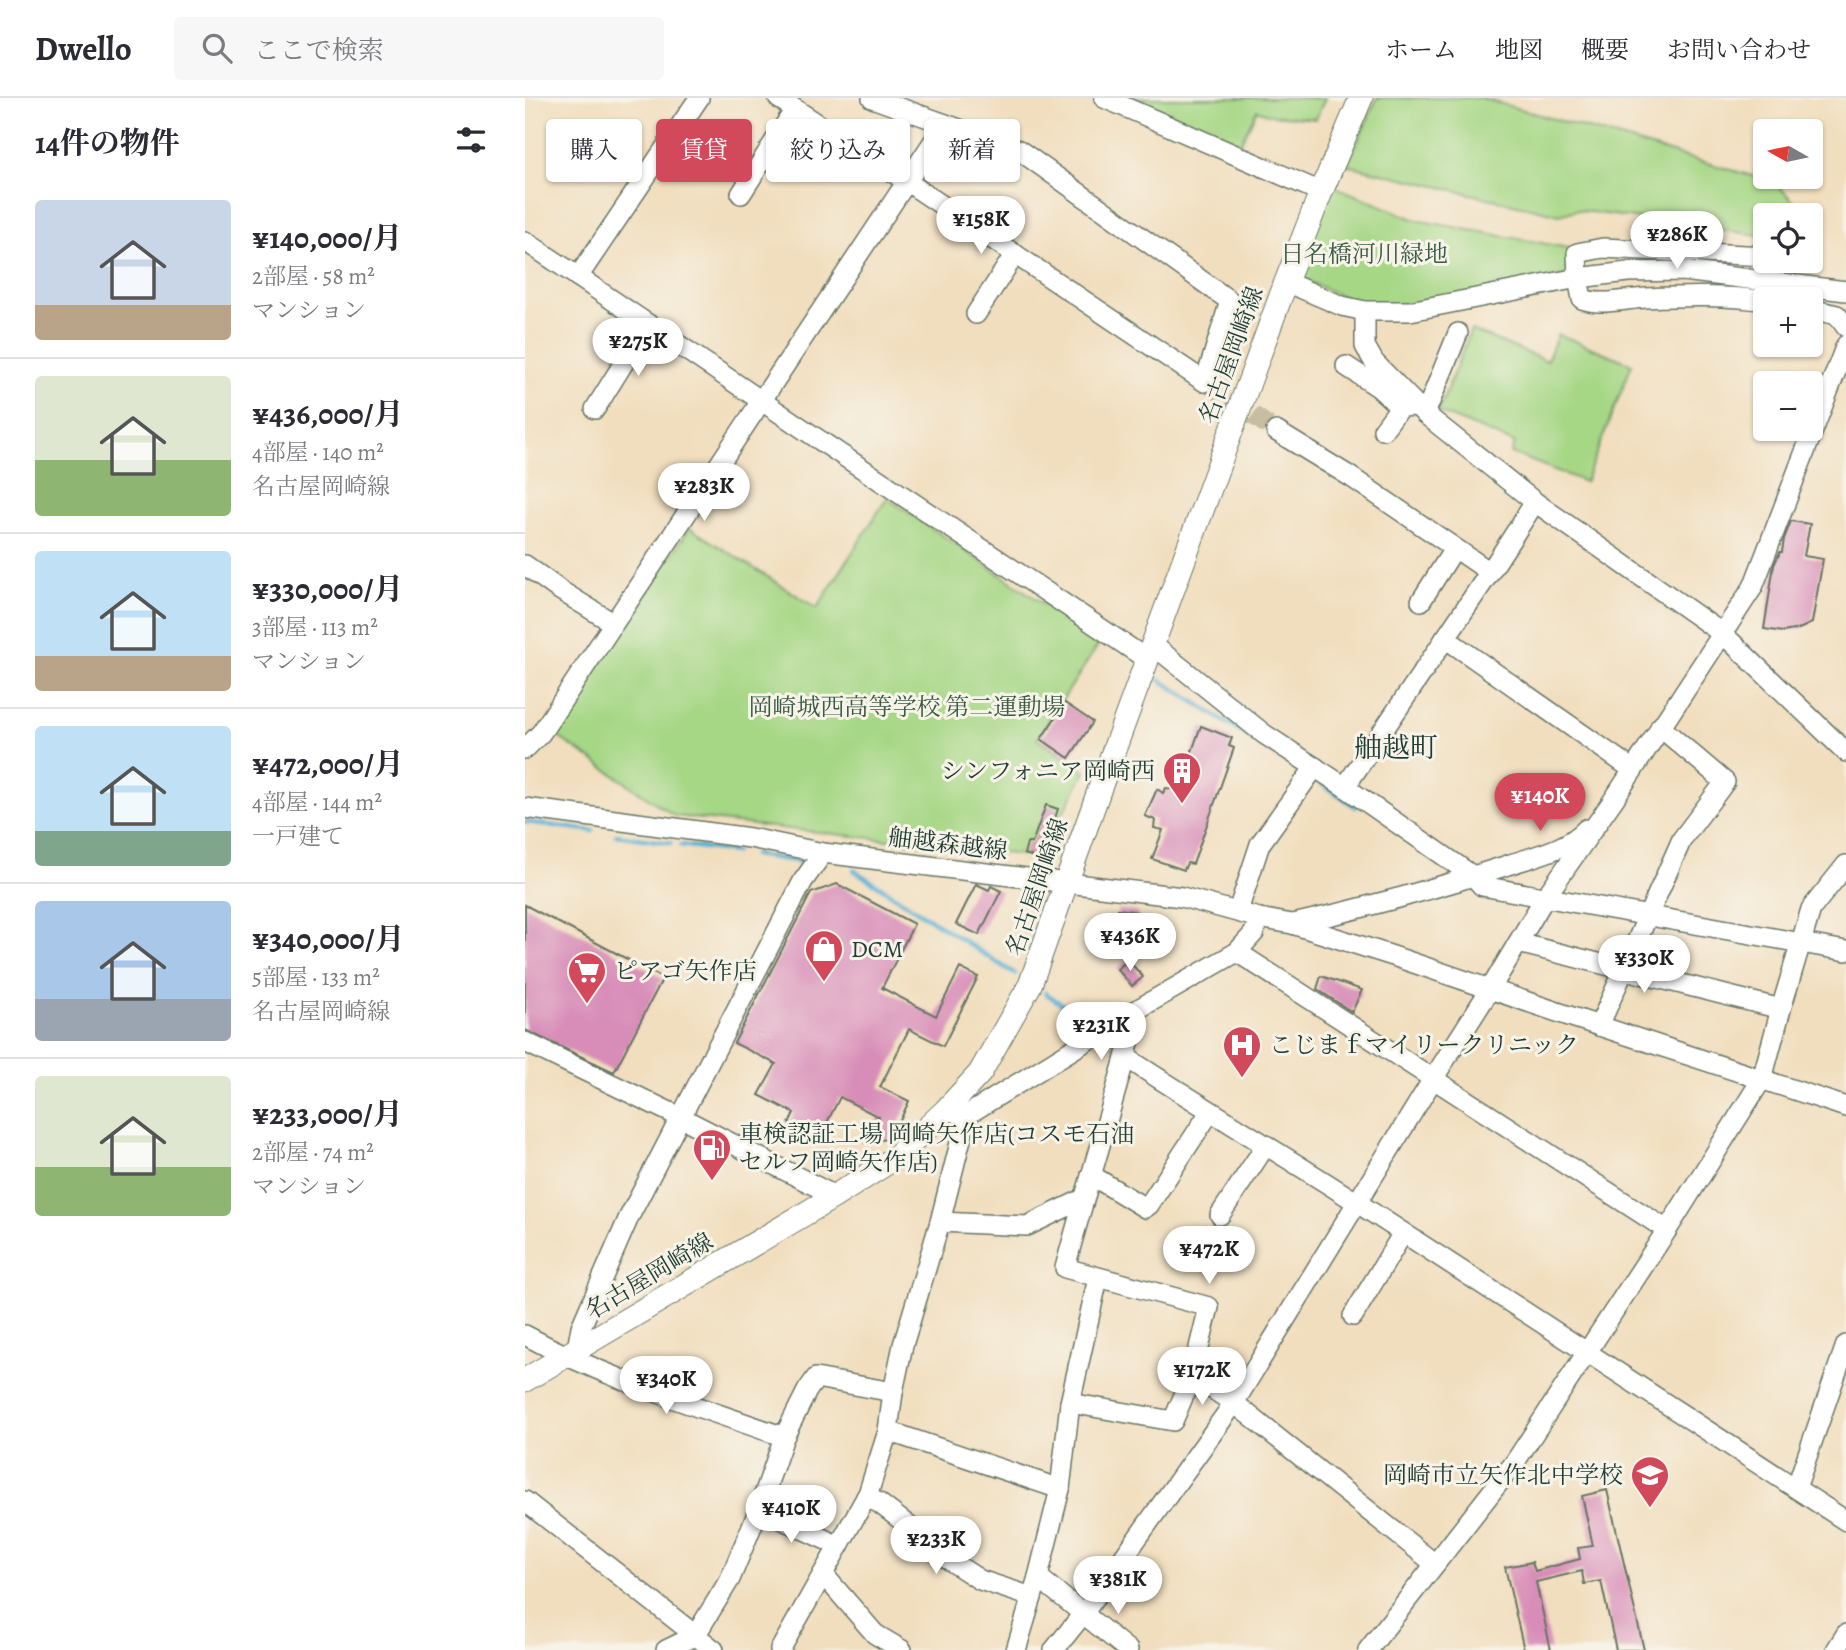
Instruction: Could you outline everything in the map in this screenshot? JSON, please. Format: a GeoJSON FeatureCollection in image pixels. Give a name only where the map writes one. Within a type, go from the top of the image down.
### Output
{"type":"FeatureCollection","features":[{"type":"Feature","properties":{"kind":"main road","name":"名古屋岡崎線"},"geometry":{"type":"LineString","coordinates":[[525,1380],[835,1196],[895,1158],[956,1113],[1030,985],[1286,282],[1361,98]]}},
{"type":"Feature","properties":{"kind":"street"},"geometry":{"type":"LineString","coordinates":[[578,277],[699,98]]}},
{"type":"Feature","properties":{"kind":"street"},"geometry":{"type":"LineString","coordinates":[[778,98],[811,119]]}},
{"type":"Feature","properties":{"kind":"street"},"geometry":{"type":"LineString","coordinates":[[872,98],[931,119]]}},
{"type":"Feature","properties":{"kind":"street"},"geometry":{"type":"LineString","coordinates":[[1104,98],[1321,192]]}},
{"type":"Feature","properties":{"kind":"street"},"geometry":{"type":"LineString","coordinates":[[741,194],[796,109]]}},
{"type":"Feature","properties":{"kind":"street"},"geometry":{"type":"LineString","coordinates":[[907,182],[1205,382],[1230,301],[1020,151]]}},
{"type":"Feature","properties":{"kind":"street"},"geometry":{"type":"LineString","coordinates":[[910,175],[924,155]]}},
{"type":"Feature","properties":{"kind":"street"},"geometry":{"type":"LineString","coordinates":[[525,749],[541,733],[905,182]]}},
{"type":"Feature","properties":{"kind":"street"},"geometry":{"type":"LineString","coordinates":[[525,240],[761,400],[1151,653],[1264,734],[1473,876],[1482,886],[1846,951]]}},
{"type":"Feature","properties":{"kind":"street"},"geometry":{"type":"LineString","coordinates":[[1753,255],[1603,248],[1577,253],[1582,299],[1593,303],[1684,296],[1753,298]]}},
{"type":"Feature","properties":{"kind":"street"},"geometry":{"type":"LineString","coordinates":[[976,314],[1015,254]]}},
{"type":"Feature","properties":{"kind":"street"},"geometry":{"type":"LineString","coordinates":[[1286,282],[1342,306],[1365,311],[1411,311],[1578,278],[1628,272],[1683,271],[1846,291]]}},
{"type":"Feature","properties":{"kind":"street"},"geometry":{"type":"LineString","coordinates":[[1365,311],[1365,346],[1374,362],[1414,409]]}},
{"type":"Feature","properties":{"kind":"street"},"geometry":{"type":"LineString","coordinates":[[1823,312],[1837,315],[1846,327]]}},
{"type":"Feature","properties":{"kind":"street"},"geometry":{"type":"LineString","coordinates":[[594,409],[648,324]]}},
{"type":"Feature","properties":{"kind":"street"},"geometry":{"type":"LineString","coordinates":[[1383,430],[1414,409],[1458,333]]}},
{"type":"Feature","properties":{"kind":"street"},"geometry":{"type":"LineString","coordinates":[[1054,1650],[1083,1614],[1234,1403],[1544,899],[1753,587],[1846,345]]}},
{"type":"Feature","properties":{"kind":"street"},"geometry":{"type":"LineString","coordinates":[[1346,366],[1414,409],[1535,502],[1723,634],[1846,752]]}},
{"type":"Feature","properties":{"kind":"street"},"geometry":{"type":"LineString","coordinates":[[1276,431],[1351,477],[1490,572]]}},
{"type":"Feature","properties":{"kind":"street"},"geometry":{"type":"LineString","coordinates":[[1345,787],[1535,502]]}},
{"type":"Feature","properties":{"kind":"street"},"geometry":{"type":"LineString","coordinates":[[1421,600],[1454,549]]}},
{"type":"Feature","properties":{"kind":"street"},"geometry":{"type":"LineString","coordinates":[[525,565],[613,623]]}},
{"type":"Feature","properties":{"kind":"street"},"geometry":{"type":"LineString","coordinates":[[1445,638],[1632,769]]}},
{"type":"Feature","properties":{"kind":"street"},"geometry":{"type":"LineString","coordinates":[[1599,1026],[1682,839],[1725,782],[1660,727]]}},
{"type":"Feature","properties":{"kind":"street"},"geometry":{"type":"LineString","coordinates":[[1238,911],[1260,844],[1315,767]]}},
{"type":"Feature","properties":{"kind":"street"},"geometry":{"type":"LineString","coordinates":[[1292,924],[1347,912],[1473,876],[1563,846],[1581,834],[1613,799]]}},
{"type":"Feature","properties":{"kind":"street","name":"舳越森越線"},"geometry":{"type":"LineString","coordinates":[[525,808],[750,838],[823,853],[1182,897],[1292,924],[1846,1107]]}},
{"type":"Feature","properties":{"kind":"street"},"geometry":{"type":"LineString","coordinates":[[570,1353],[629,1217],[803,881],[823,853]]}},
{"type":"Feature","properties":{"kind":"street"},"geometry":{"type":"LineString","coordinates":[[1368,1650],[1515,1461],[1667,1230],[1762,1079],[1811,909],[1846,865]]}},
{"type":"Feature","properties":{"kind":"street"},"geometry":{"type":"LineString","coordinates":[[780,1650],[866,1497],[888,1431],[903,1345],[940,1222],[956,1113],[1237,952],[1254,933],[1259,918]]}},
{"type":"Feature","properties":{"kind":"street"},"geometry":{"type":"LineString","coordinates":[[1518,943],[1780,1009]]}},
{"type":"Feature","properties":{"kind":"street"},"geometry":{"type":"LineString","coordinates":[[1237,952],[1667,1230]]}},
{"type":"Feature","properties":{"kind":"street"},"geometry":{"type":"LineString","coordinates":[[1070,1403],[1173,1421],[1192,1376],[1209,1307],[1065,1268],[1138,1009]]}},
{"type":"Feature","properties":{"kind":"street"},"geometry":{"type":"LineString","coordinates":[[1100,1032],[1210,1112],[1357,1203],[1846,1521]]}},
{"type":"Feature","properties":{"kind":"street"},"geometry":{"type":"LineString","coordinates":[[525,1042],[835,1196]]}},
{"type":"Feature","properties":{"kind":"street"},"geometry":{"type":"LineString","coordinates":[[1091,1175],[1145,1208],[1210,1112]]}},
{"type":"Feature","properties":{"kind":"street"},"geometry":{"type":"LineString","coordinates":[[1220,1215],[1266,1145]]}},
{"type":"Feature","properties":{"kind":"street"},"geometry":{"type":"LineString","coordinates":[[940,1222],[1027,1226],[1083,1199]]}},
{"type":"Feature","properties":{"kind":"street"},"geometry":{"type":"LineString","coordinates":[[1353,1316],[1403,1233]]}},
{"type":"Feature","properties":{"kind":"street"},"geometry":{"type":"LineString","coordinates":[[1016,1650],[1060,1489],[1070,1403],[1098,1278]]}},
{"type":"Feature","properties":{"kind":"street"},"geometry":{"type":"LineString","coordinates":[[525,1335],[637,1384],[784,1437]]}},
{"type":"Feature","properties":{"kind":"street"},"geometry":{"type":"LineString","coordinates":[[1796,1488],[1846,1345]]}},
{"type":"Feature","properties":{"kind":"street"},"geometry":{"type":"LineString","coordinates":[[1192,1376],[1234,1403],[1435,1564]]}},
{"type":"Feature","properties":{"kind":"street"},"geometry":{"type":"LineString","coordinates":[[666,1650],[695,1636],[730,1579],[759,1509],[784,1437],[816,1378],[893,1392]]}},
{"type":"Feature","properties":{"kind":"street"},"geometry":{"type":"LineString","coordinates":[[888,1431],[1060,1489]]}},
{"type":"Feature","properties":{"kind":"street"},"geometry":{"type":"LineString","coordinates":[[866,1497],[879,1503],[914,1530],[929,1547],[981,1580],[1032,1597]]}},
{"type":"Feature","properties":{"kind":"street"},"geometry":{"type":"LineString","coordinates":[[525,1501],[714,1650]]}},
{"type":"Feature","properties":{"kind":"street"},"geometry":{"type":"LineString","coordinates":[[759,1509],[839,1546]]}},
{"type":"Feature","properties":{"kind":"street"},"geometry":{"type":"LineString","coordinates":[[823,1574],[875,1634],[902,1650]]}},
{"type":"Feature","properties":{"kind":"street"},"geometry":{"type":"LineString","coordinates":[[1038,1577],[1128,1650]]}},
{"type":"Feature","properties":{"kind":"street"},"geometry":{"type":"LineString","coordinates":[[1836,1650],[1846,1634]]}},
{"type":"Feature","properties":{"kind":"green space"},"geometry":{"type":"Polygon","coordinates":[[[1129,98],[1325,98],[1316,119],[1270,115],[1257,110],[1240,144],[1129,98]]]}},
{"type":"Feature","properties":{"kind":"green space"},"geometry":{"type":"Polygon","coordinates":[[[1377,98],[1481,98],[1753,176],[1753,189],[1782,189],[1795,203],[1753,203],[1753,234],[1576,210],[1560,215],[1347,165],[1377,98]]]}},
{"type":"Feature","properties":{"kind":"green space","name":"日名橋河川緑地"},"geometry":{"type":"Polygon","coordinates":[[[1331,185],[1416,220],[1574,249],[1572,274],[1410,308],[1366,307],[1296,276],[1331,185]]]}},
{"type":"Feature","properties":{"kind":"green space"},"geometry":{"type":"Polygon","coordinates":[[[1471,330],[1547,361],[1558,334],[1632,364],[1585,482],[1511,453],[1515,443],[1438,412],[1471,330]]]}},
{"type":"Feature","properties":{"kind":"green space","name":"岡崎城西高等学校 第二運動場"},"geometry":{"type":"Polygon","coordinates":[[[887,498],[1100,642],[1037,739],[1085,772],[1039,857],[675,816],[548,730],[690,528],[817,608],[887,498]]]}},
{"type":"Feature","properties":{"kind":"building"},"geometry":{"type":"Polygon","coordinates":[[[1791,521],[1810,524],[1804,556],[1823,559],[1812,623],[1783,632],[1764,629],[1774,565],[1782,552],[1791,521]]]}},
{"type":"Feature","properties":{"kind":"building"},"geometry":{"type":"Polygon","coordinates":[[[1065,703],[1093,722],[1069,758],[1041,739],[1065,703]]]}},
{"type":"Feature","properties":{"kind":"building","name":"シンフォニア岡崎西"},"geometry":{"type":"Polygon","coordinates":[[[1201,726],[1232,738],[1229,746],[1234,748],[1193,864],[1187,863],[1184,870],[1152,859],[1163,830],[1154,828],[1155,820],[1145,816],[1157,789],[1163,793],[1166,788],[1178,790],[1201,726]]]}},
{"type":"Feature","properties":{"kind":"building"},"geometry":{"type":"Polygon","coordinates":[[[1046,805],[1058,809],[1042,859],[1024,854],[1027,843],[1032,843],[1046,805]]]}},
{"type":"Feature","properties":{"kind":"building","name":"DCM"},"geometry":{"type":"Polygon","coordinates":[[[837,884],[914,924],[882,988],[936,1016],[960,968],[978,977],[943,1046],[909,1029],[880,1087],[909,1101],[892,1138],[865,1143],[879,1117],[840,1097],[819,1138],[789,1123],[794,1113],[759,1095],[776,1064],[734,1043],[811,893],[837,884]]]}},
{"type":"Feature","properties":{"kind":"building"},"geometry":{"type":"Polygon","coordinates":[[[976,884],[989,890],[991,886],[1001,891],[979,935],[956,924],[976,884]]]}},
{"type":"Feature","properties":{"kind":"building","name":"ピアゴ矢作店"},"geometry":{"type":"Polygon","coordinates":[[[525,905],[663,978],[614,1072],[525,1030],[525,905]]]}},
{"type":"Feature","properties":{"kind":"building"},"geometry":{"type":"Polygon","coordinates":[[[1118,909],[1138,912],[1134,939],[1113,936],[1118,909]]]}},
{"type":"Feature","properties":{"kind":"building"},"geometry":{"type":"Polygon","coordinates":[[[1128,960],[1143,977],[1132,986],[1117,969],[1128,960]]]}},
{"type":"Feature","properties":{"kind":"building"},"geometry":{"type":"Polygon","coordinates":[[[1321,976],[1362,990],[1352,1012],[1317,989],[1321,976]]]}},
{"type":"Feature","properties":{"kind":"building"},"geometry":{"type":"Polygon","coordinates":[[[1607,1490],[1644,1650],[1616,1650],[1601,1581],[1584,1584],[1582,1571],[1536,1582],[1551,1650],[1524,1650],[1505,1567],[1532,1562],[1535,1571],[1580,1559],[1578,1548],[1593,1546],[1582,1496],[1607,1490]]]}},
{"type":"Feature","properties":{"kind":"waterway"},"geometry":{"type":"LineString","coordinates":[[1160,680],[1304,772]]}},
{"type":"Feature","properties":{"kind":"waterway"},"geometry":{"type":"LineString","coordinates":[[1314,779],[1356,807]]}},
{"type":"Feature","properties":{"kind":"waterway"},"geometry":{"type":"LineString","coordinates":[[525,822],[593,831]]}},
{"type":"Feature","properties":{"kind":"waterway"},"geometry":{"type":"LineString","coordinates":[[616,835],[671,843]]}},
{"type":"Feature","properties":{"kind":"waterway"},"geometry":{"type":"LineString","coordinates":[[681,845],[735,852]]}},
{"type":"Feature","properties":{"kind":"waterway"},"geometry":{"type":"LineString","coordinates":[[754,855],[802,862]]}},
{"type":"Feature","properties":{"kind":"waterway"},"geometry":{"type":"LineString","coordinates":[[854,870],[1015,974]]}},
{"type":"Feature","properties":{"kind":"waterway"},"geometry":{"type":"LineString","coordinates":[[1045,993],[1097,1027]]}},
{"type":"Feature","properties":{"kind":"waterway"},"geometry":{"type":"LineString","coordinates":[[1107,1034],[1123,1044]]}},
{"type":"Feature","properties":{"kind":"tunnel"},"geometry":{"type":"LineString","coordinates":[[1205,382],[1276,431]]}},
{"type":"Feature","properties":{"kind":"place","name":"シンフォニア岡崎西"},"geometry":{"type":"Point","coordinates":[1182,805]}},
{"type":"Feature","properties":{"kind":"place","name":"DCM"},"geometry":{"type":"Point","coordinates":[824,983]}},
{"type":"Feature","properties":{"kind":"place","name":"ピアゴ矢作店"},"geometry":{"type":"Point","coordinates":[587,1005]}},
{"type":"Feature","properties":{"kind":"place","name":"こじまｆマイリークリニック"},"geometry":{"type":"Point","coordinates":[1242,1079]}},
{"type":"Feature","properties":{"kind":"place","name":"車検認証工場 岡崎矢作店(コスモ石油 セルフ岡崎矢作店)"},"geometry":{"type":"Point","coordinates":[712,1182]}},
{"type":"Feature","properties":{"kind":"place","name":"岡崎市立矢作北中学校"},"geometry":{"type":"Point","coordinates":[1650,1509]}},
{"type":"Feature","properties":{"kind":"district","name":"舳越町"},"geometry":{"type":"Point","coordinates":[1396,748]}}]}
